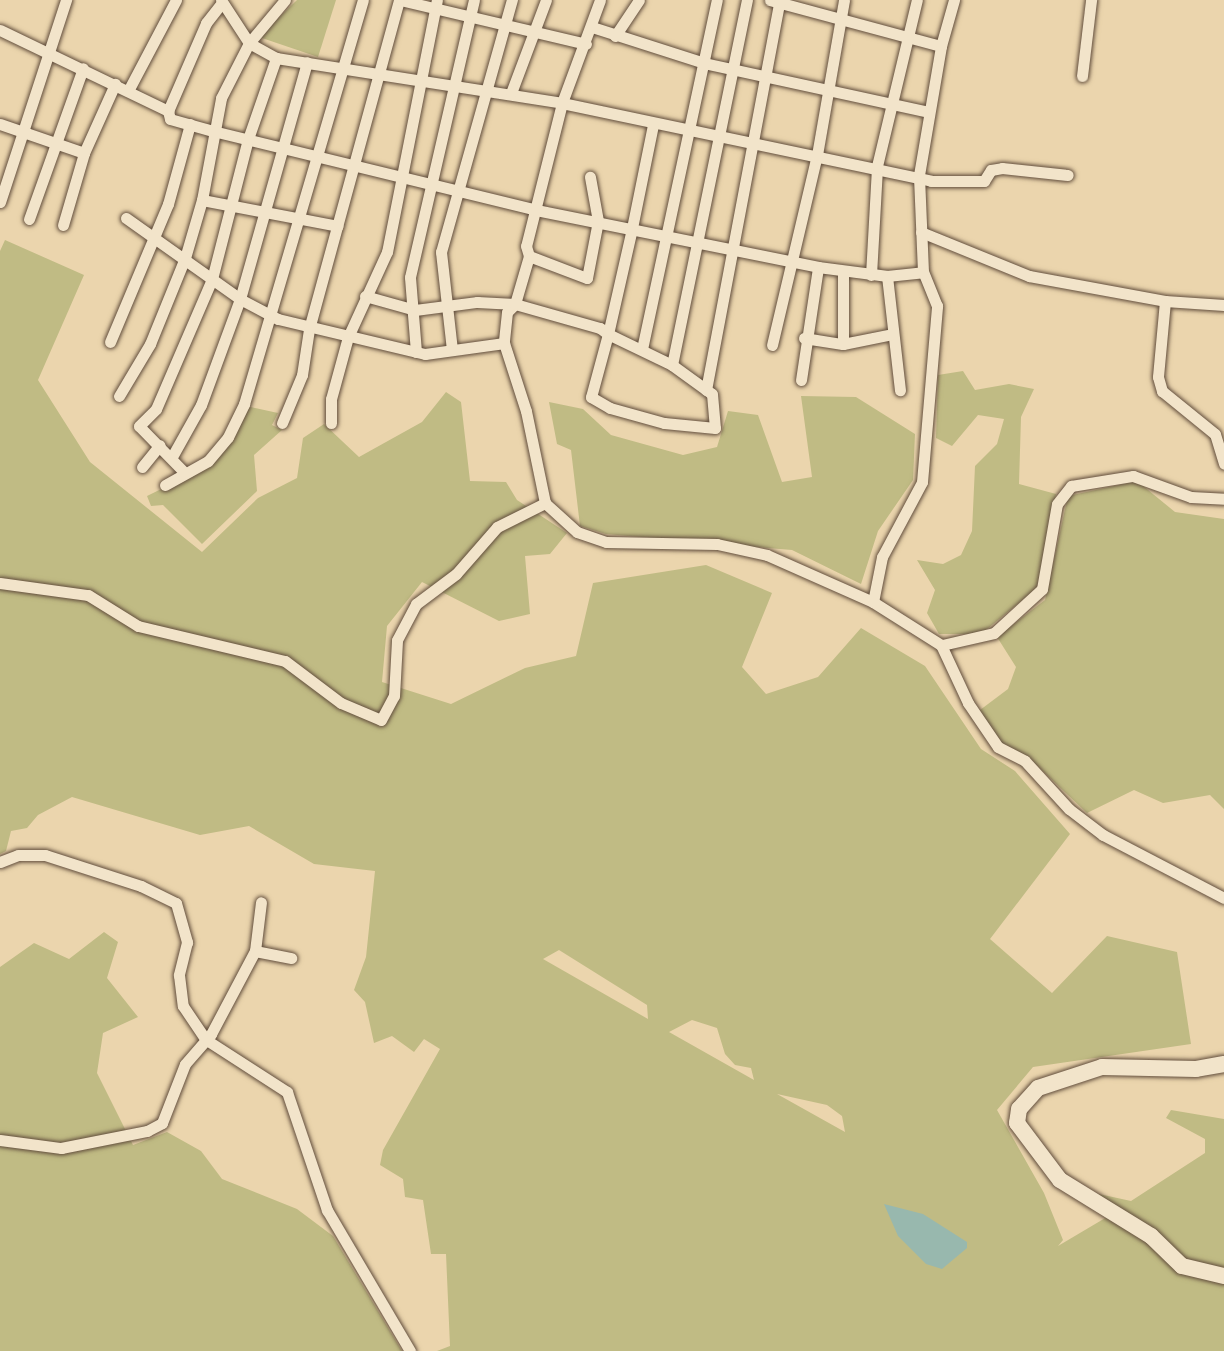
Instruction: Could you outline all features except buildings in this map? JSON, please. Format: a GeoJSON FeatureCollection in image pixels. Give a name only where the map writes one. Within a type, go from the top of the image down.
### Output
{"type":"FeatureCollection","features":[{"type":"Feature","properties":{"kind":"street"},"geometry":{"type":"LineString","coordinates":[[0,202],[46,50],[66,0]]}},
{"type":"Feature","properties":{"kind":"street"},"geometry":{"type":"LineString","coordinates":[[128,91],[176,0]]}},
{"type":"Feature","properties":{"kind":"street"},"geometry":{"type":"LineString","coordinates":[[119,396],[150,344],[185,258],[202,200],[221,98],[249,43],[285,0]]}},
{"type":"Feature","properties":{"kind":"street"},"geometry":{"type":"LineString","coordinates":[[165,485],[208,461],[228,437],[272,315],[347,68],[363,0]]}},
{"type":"Feature","properties":{"kind":"street"},"geometry":{"type":"LineString","coordinates":[[282,423],[302,375],[309,329],[399,0],[436,4],[469,16],[586,44]]}},
{"type":"Feature","properties":{"kind":"street"},"geometry":{"type":"LineString","coordinates":[[416,352],[410,277],[428,184],[474,0]]}},
{"type":"Feature","properties":{"kind":"street"},"geometry":{"type":"LineString","coordinates":[[452,350],[441,252],[454,191],[482,91],[512,0]]}},
{"type":"Feature","properties":{"kind":"street"},"geometry":{"type":"LineString","coordinates":[[511,93],[546,0]]}},
{"type":"Feature","properties":{"kind":"street"},"geometry":{"type":"LineString","coordinates":[[600,0],[562,103],[526,246],[529,256],[515,304],[507,312],[504,343],[526,411],[545,503],[577,532],[606,542],[717,544],[767,555],[873,602],[942,645],[963,693],[998,747],[1025,761],[1069,809],[1103,835],[1224,898]]}},
{"type":"Feature","properties":{"kind":"street"},"geometry":{"type":"LineString","coordinates":[[615,36],[639,0]]}},
{"type":"Feature","properties":{"kind":"street"},"geometry":{"type":"LineString","coordinates":[[642,349],[670,235],[717,0]]}},
{"type":"Feature","properties":{"kind":"street"},"geometry":{"type":"LineString","coordinates":[[672,365],[747,0]]}},
{"type":"Feature","properties":{"kind":"street"},"geometry":{"type":"LineString","coordinates":[[772,345],[817,155],[844,0]]}},
{"type":"Feature","properties":{"kind":"street"},"geometry":{"type":"LineString","coordinates":[[871,275],[877,166],[917,0]]}},
{"type":"Feature","properties":{"kind":"street"},"geometry":{"type":"LineString","coordinates":[[873,602],[882,557],[922,482],[937,306],[923,272],[919,175],[941,46],[954,0]]}},
{"type":"Feature","properties":{"kind":"street"},"geometry":{"type":"LineString","coordinates":[[1082,76],[1091,0]]}},
{"type":"Feature","properties":{"kind":"street"},"geometry":{"type":"LineString","coordinates":[[706,390],[777,1],[841,15],[941,46]]}},
{"type":"Feature","properties":{"kind":"street"},"geometry":{"type":"LineString","coordinates":[[923,272],[887,276],[818,267],[536,210],[213,131],[170,119],[168,111],[206,23],[221,2],[249,43],[276,58],[379,76],[511,93],[653,125],[877,166],[919,175],[931,181],[984,181],[991,170],[1002,168],[1068,175]]}},
{"type":"Feature","properties":{"kind":"street"},"geometry":{"type":"LineString","coordinates":[[331,423],[331,399],[348,337],[387,252],[403,178],[417,81],[436,4]]}},
{"type":"Feature","properties":{"kind":"street"},"geometry":{"type":"LineString","coordinates":[[592,27],[704,63],[929,112]]}},
{"type":"Feature","properties":{"kind":"street"},"geometry":{"type":"LineString","coordinates":[[0,30],[168,111]]}},
{"type":"Feature","properties":{"kind":"street"},"geometry":{"type":"LineString","coordinates":[[184,472],[173,455],[139,426],[156,409],[212,279],[248,139],[276,58]]}},
{"type":"Feature","properties":{"kind":"street"},"geometry":{"type":"LineString","coordinates":[[173,455],[201,405],[240,299],[280,147],[307,62]]}},
{"type":"Feature","properties":{"kind":"street"},"geometry":{"type":"LineString","coordinates":[[29,219],[83,68]]}},
{"type":"Feature","properties":{"kind":"street"},"geometry":{"type":"LineString","coordinates":[[63,225],[84,153],[115,84]]}},
{"type":"Feature","properties":{"kind":"street"},"geometry":{"type":"LineString","coordinates":[[0,124],[84,153]]}},
{"type":"Feature","properties":{"kind":"street"},"geometry":{"type":"LineString","coordinates":[[110,342],[155,237],[190,124]]}},
{"type":"Feature","properties":{"kind":"street"},"geometry":{"type":"LineString","coordinates":[[365,296],[415,310],[515,304],[608,334],[672,365],[712,394],[715,428],[664,423],[610,408],[591,397],[608,334],[653,125]]}},
{"type":"Feature","properties":{"kind":"street"},"geometry":{"type":"LineString","coordinates":[[529,256],[587,278],[598,221],[590,177]]}},
{"type":"Feature","properties":{"kind":"street"},"geometry":{"type":"LineString","coordinates":[[202,200],[338,226]]}},
{"type":"Feature","properties":{"kind":"street"},"geometry":{"type":"LineString","coordinates":[[126,218],[240,299],[309,329],[416,352],[504,343]]}},
{"type":"Feature","properties":{"kind":"street"},"geometry":{"type":"LineString","coordinates":[[921,232],[1029,276],[1165,301],[1224,305]]}},
{"type":"Feature","properties":{"kind":"street"},"geometry":{"type":"LineString","coordinates":[[801,380],[804,338],[818,267]]}},
{"type":"Feature","properties":{"kind":"street"},"geometry":{"type":"LineString","coordinates":[[843,271],[843,344]]}},
{"type":"Feature","properties":{"kind":"street"},"geometry":{"type":"LineString","coordinates":[[887,276],[900,390]]}},
{"type":"Feature","properties":{"kind":"street"},"geometry":{"type":"LineString","coordinates":[[1165,301],[1158,377],[1162,391],[1215,434],[1224,464]]}},
{"type":"Feature","properties":{"kind":"street"},"geometry":{"type":"LineString","coordinates":[[804,338],[843,344],[892,334]]}},
{"type":"Feature","properties":{"kind":"street"},"geometry":{"type":"LineString","coordinates":[[142,467],[160,445]]}},
{"type":"Feature","properties":{"kind":"street"},"geometry":{"type":"LineString","coordinates":[[942,645],[994,633],[1042,589],[1057,504],[1071,486],[1133,476],[1180,494],[1224,499]]}},
{"type":"Feature","properties":{"kind":"street"},"geometry":{"type":"LineString","coordinates":[[0,583],[88,595],[138,626],[285,661],[341,703],[381,720],[394,696],[397,640],[416,604],[456,574],[497,527],[545,503]]}},
{"type":"Feature","properties":{"kind":"street"},"geometry":{"type":"LineString","coordinates":[[0,862],[18,855],[45,855],[141,886],[176,903],[187,942],[179,975],[183,1006],[205,1039],[287,1092],[327,1210],[410,1351]]}},
{"type":"Feature","properties":{"kind":"street"},"geometry":{"type":"LineString","coordinates":[[0,1140],[61,1148],[147,1131],[162,1123],[185,1064],[205,1039],[255,951],[261,902]]}},
{"type":"Feature","properties":{"kind":"street"},"geometry":{"type":"LineString","coordinates":[[255,951],[291,958]]}},
{"type":"Feature","properties":{"kind":"street"},"geometry":{"type":"LineString","coordinates":[[1224,1064],[1196,1069],[1122,1064],[1102,1067],[1038,1088],[1019,1109],[1017,1123],[1060,1180],[1151,1236],[1182,1266],[1224,1276]]}},
{"type":"Feature","properties":{"kind":"shaded area"},"geometry":{"type":"Polygon","coordinates":[[[297,0],[336,0],[318,57],[259,37],[297,0]]]}},
{"type":"Feature","properties":{"kind":"shaded area"},"geometry":{"type":"Polygon","coordinates":[[[5,240],[84,275],[38,380],[90,462],[202,552],[258,498],[297,478],[303,438],[324,424],[359,457],[422,422],[446,392],[461,402],[470,481],[506,482],[517,500],[567,533],[550,554],[525,556],[530,614],[499,621],[422,582],[387,626],[382,682],[451,704],[525,668],[576,656],[593,583],[706,565],[772,593],[742,667],[766,694],[818,677],[861,628],[925,666],[981,749],[1015,771],[1070,834],[990,939],[1052,993],[1107,936],[1177,952],[1191,1044],[1033,1067],[997,1110],[1044,1193],[1063,1240],[1058,1246],[1112,1214],[1095,1201],[1099,1194],[1131,1201],[1205,1153],[1205,1139],[1166,1118],[1171,1110],[1224,1119],[1224,1351],[437,1351],[450,1346],[446,1254],[431,1254],[423,1200],[405,1197],[403,1179],[380,1165],[383,1150],[440,1049],[424,1039],[414,1052],[392,1036],[374,1043],[365,1002],[354,990],[366,957],[375,871],[314,864],[249,826],[200,835],[72,797],[38,815],[27,828],[11,831],[6,851],[0,854],[0,251],[5,240]],[[559,950],[543,959],[648,1019],[647,1005],[559,950]],[[692,1020],[669,1032],[754,1080],[751,1068],[735,1065],[725,1054],[717,1028],[692,1020]],[[777,1094],[845,1132],[842,1116],[827,1105],[777,1094]]]}},
{"type":"Feature","properties":{"kind":"shaded area"},"geometry":{"type":"Polygon","coordinates":[[[963,371],[975,390],[1009,384],[1034,389],[1021,417],[1019,484],[1056,494],[1037,588],[981,634],[939,634],[927,613],[935,590],[917,560],[943,564],[961,555],[972,531],[975,466],[997,444],[1004,419],[978,415],[952,446],[936,438],[938,375],[963,371]]]}},
{"type":"Feature","properties":{"kind":"shaded area"},"geometry":{"type":"Polygon","coordinates":[[[801,396],[856,397],[915,434],[913,480],[878,531],[861,584],[792,550],[606,534],[580,526],[571,450],[557,444],[549,402],[583,409],[611,435],[683,455],[717,447],[728,411],[758,415],[782,482],[812,477],[801,396]]]}},
{"type":"Feature","properties":{"kind":"shaded area"},"geometry":{"type":"Polygon","coordinates":[[[246,406],[278,413],[272,425],[282,430],[254,455],[257,491],[202,544],[163,505],[151,506],[147,496],[194,473],[246,406]]]}},
{"type":"Feature","properties":{"kind":"shaded area"},"geometry":{"type":"Polygon","coordinates":[[[1137,481],[1175,512],[1224,519],[1224,809],[1210,795],[1163,803],[1134,790],[1087,813],[1030,759],[999,743],[980,710],[1008,689],[1016,667],[997,637],[1045,600],[1068,496],[1137,481]]]}},
{"type":"Feature","properties":{"kind":"shaded area"},"geometry":{"type":"Polygon","coordinates":[[[104,932],[118,942],[107,978],[138,1017],[103,1033],[97,1073],[133,1145],[167,1132],[201,1151],[222,1179],[297,1209],[333,1236],[402,1351],[0,1351],[0,967],[34,943],[69,959],[104,932]]]}},
{"type":"Feature","properties":{"kind":"water"},"geometry":{"type":"Polygon","coordinates":[[[884,1204],[923,1214],[967,1242],[967,1248],[942,1269],[926,1264],[898,1236],[884,1204]]]}}]}
